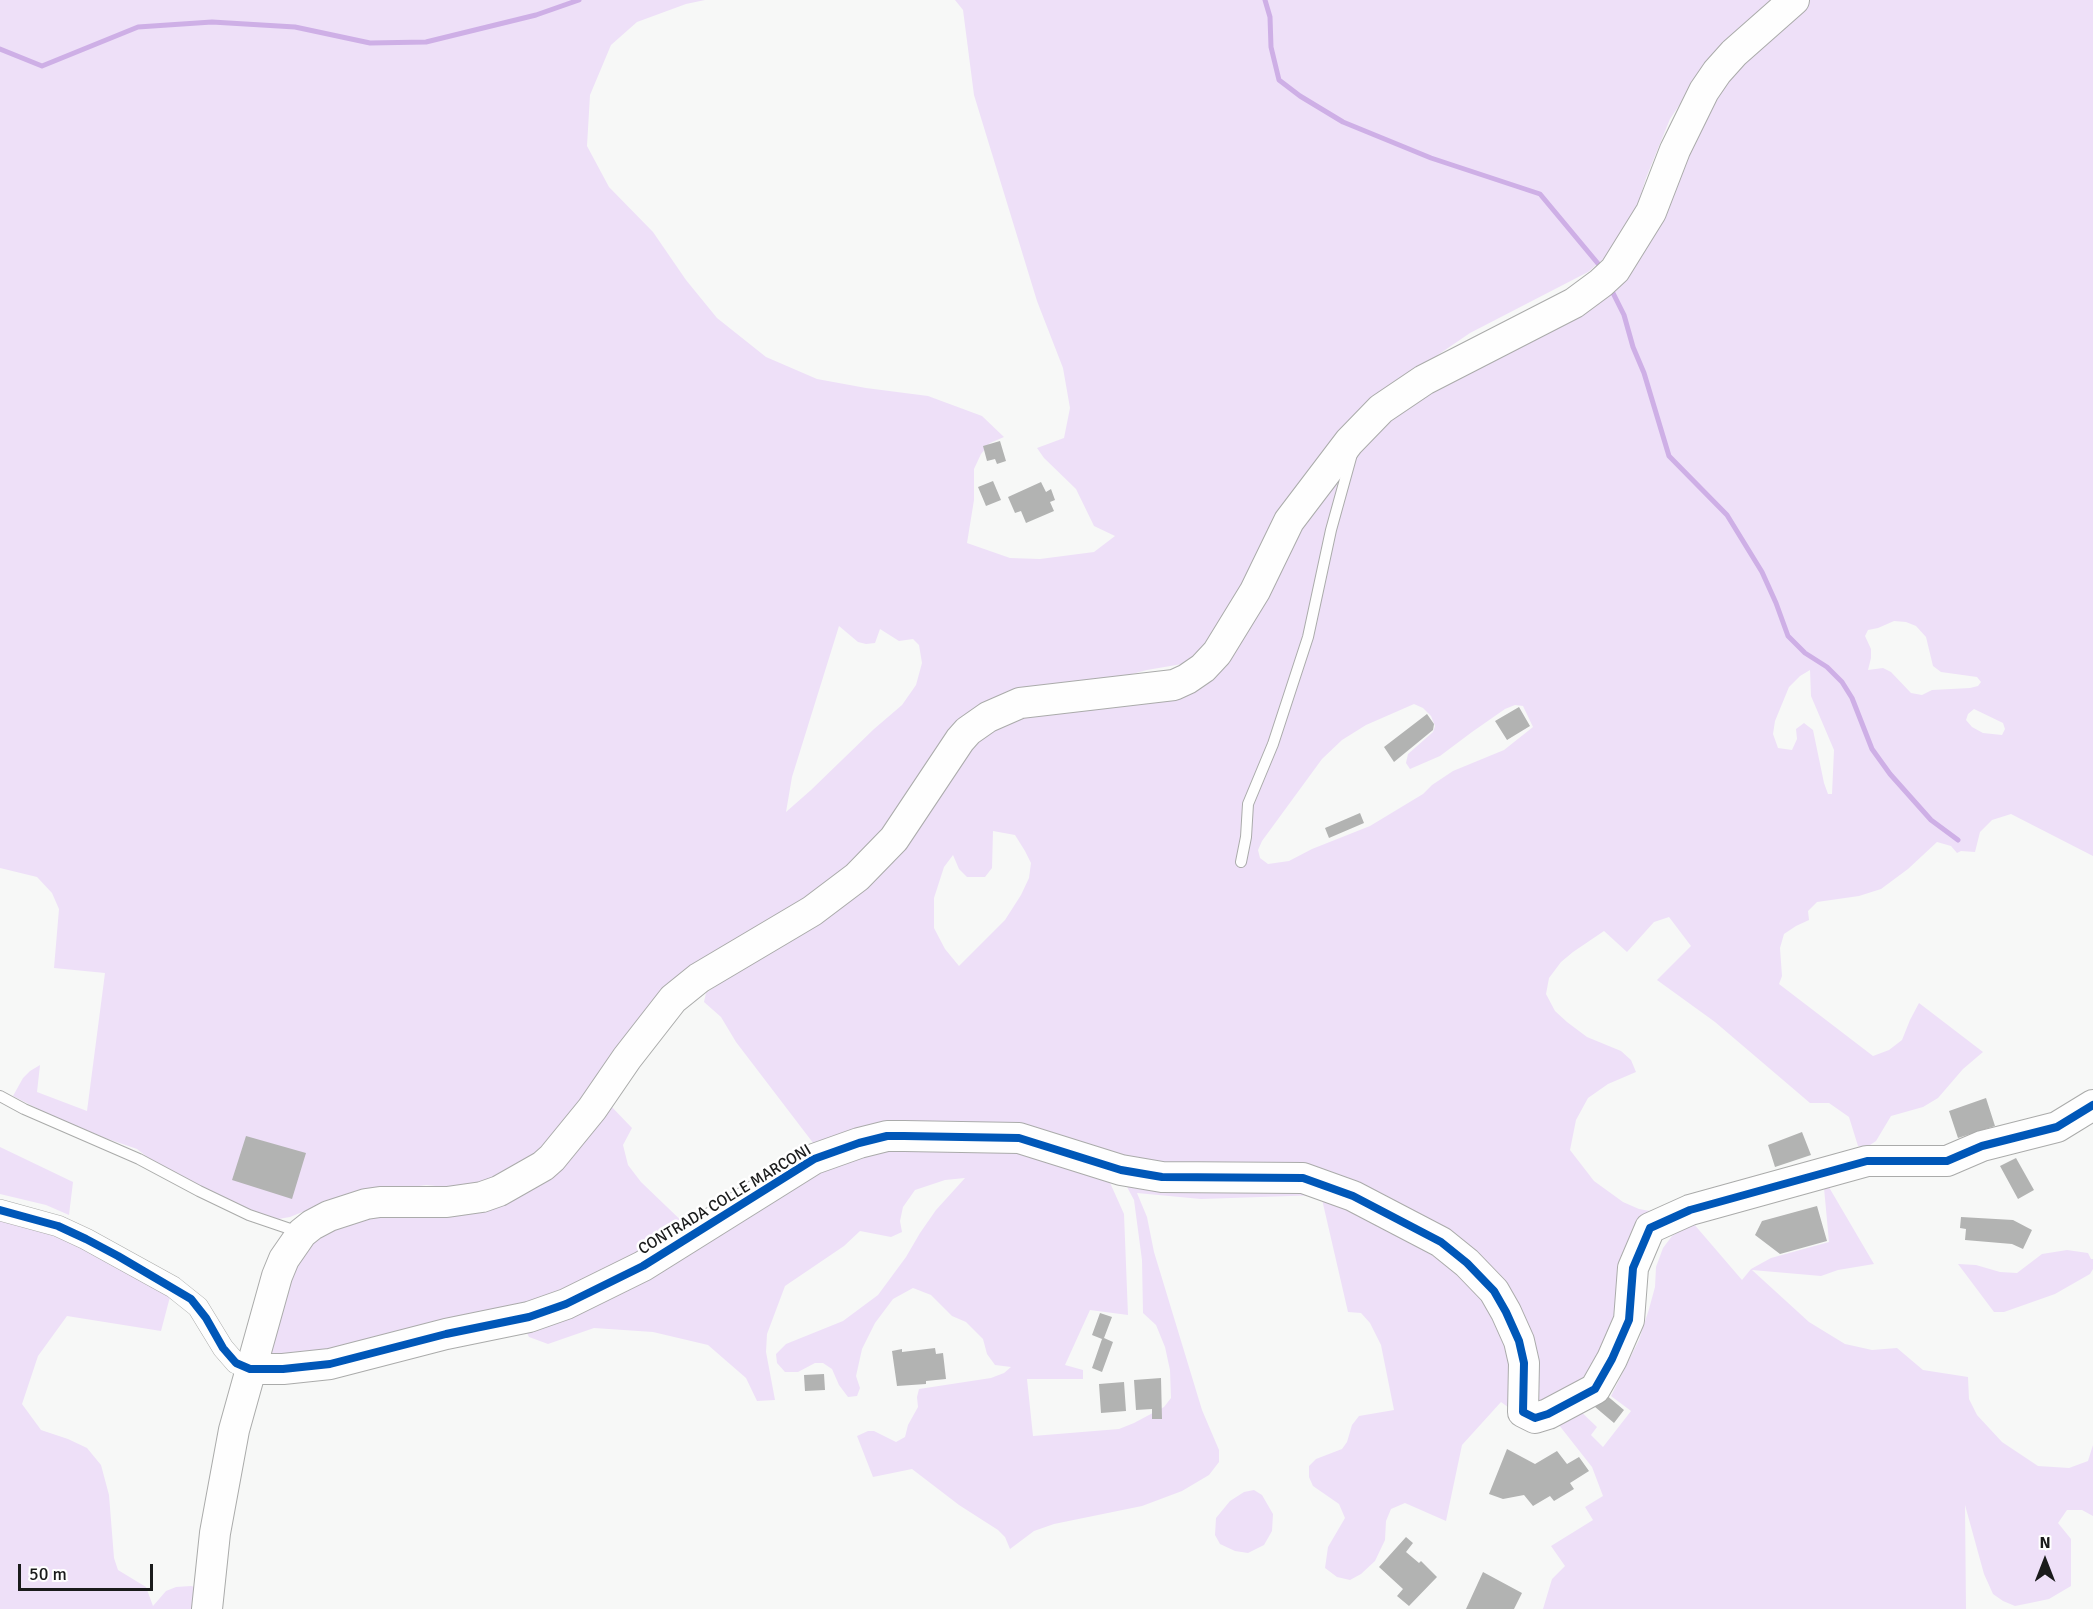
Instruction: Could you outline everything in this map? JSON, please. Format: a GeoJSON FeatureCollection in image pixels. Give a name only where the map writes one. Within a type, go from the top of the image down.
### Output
{"type":"FeatureCollection","features":[{"type":"Feature","properties":{"kind":"main road"},"geometry":{"type":"LineString","coordinates":[[207,1609],[215,1533],[234,1430],[277,1276],[284,1259],[302,1233],[329,1216],[366,1204],[447,1202],[482,1197],[499,1191],[543,1166],[592,1108],[673,999],[699,978],[813,911],[857,877],[894,839],[960,740],[979,723],[999,711],[1020,703],[1160,688],[1187,679],[1203,668],[1217,653],[1250,600],[1289,520],[1357,433],[1381,409],[1424,380],[1574,303],[1615,270],[1651,212],[1675,150],[1704,91],[1734,52],[1794,0]]}},
{"type":"Feature","properties":{"kind":"main road","name":"CONTRADA COLLE MARCONI"},"geometry":{"type":"LineString","coordinates":[[250,1369],[283,1370],[330,1364],[446,1334],[529,1317],[566,1304],[643,1266],[814,1159],[859,1143],[887,1136],[1019,1138],[1121,1170],[1162,1177],[1303,1178],[1353,1196],[1441,1242],[1467,1263],[1494,1291],[1506,1312],[1519,1341],[1524,1364],[1523,1412],[1536,1418],[1595,1389],[1612,1359],[1629,1320],[1633,1268],[1650,1228],[1690,1210],[1867,1161],[1947,1161],[1982,1146],[2057,1127],[2093,1105]]}},
{"type":"Feature","properties":{"kind":"street"},"geometry":{"type":"LineString","coordinates":[[0,1210],[58,1226],[173,1287],[198,1307],[223,1348],[236,1363],[250,1369]]}},
{"type":"Feature","properties":{"kind":"lane"},"geometry":{"type":"LineString","coordinates":[[1241,862],[1246,837],[1248,804],[1274,744],[1308,637],[1331,530],[1357,433]]}},
{"type":"Feature","properties":{"kind":"lane"},"geometry":{"type":"LineString","coordinates":[[0,1096],[139,1159],[249,1215],[302,1233]]}},
{"type":"Feature","properties":{"kind":"shaded area"},"geometry":{"type":"Polygon","coordinates":[[[0,0],[705,0],[686,4],[637,22],[611,45],[590,95],[587,146],[609,187],[653,232],[686,280],[717,318],[766,357],[817,379],[928,396],[982,416],[1004,437],[990,443],[981,454],[974,469],[974,500],[967,543],[1010,558],[1040,559],[1094,552],[1115,536],[1094,526],[1076,489],[1044,458],[1037,448],[1064,438],[1070,408],[1063,368],[1037,301],[974,95],[963,10],[955,0],[1778,0],[1703,70],[1670,119],[1646,178],[1635,214],[1607,256],[1588,272],[1470,333],[1369,402],[1211,647],[1182,664],[1147,670],[1099,683],[1021,691],[893,819],[849,867],[807,903],[700,968],[564,1138],[507,1178],[456,1188],[426,1185],[337,1198],[290,1217],[267,1218],[200,1188],[157,1165],[137,1149],[50,1115],[13,1096],[23,1078],[40,1065],[37,1092],[87,1111],[105,973],[54,968],[59,909],[52,893],[37,877],[0,868],[0,0]],[[839,626],[792,777],[786,812],[902,705],[916,685],[922,663],[919,645],[913,639],[899,641],[880,629],[875,643],[858,642],[839,626]]]}},
{"type":"Feature","properties":{"kind":"shaded area"},"geometry":{"type":"Polygon","coordinates":[[[1808,0],[2093,0],[2093,856],[2011,814],[1992,820],[1980,832],[1975,852],[1957,853],[1951,846],[1937,842],[1908,869],[1881,889],[1859,896],[1817,902],[1808,911],[1809,920],[1784,934],[1780,948],[1782,976],[1779,984],[1873,1056],[1889,1050],[1902,1040],[1919,1003],[1983,1052],[1963,1069],[1938,1098],[1923,1107],[1891,1116],[1876,1141],[1867,1147],[1858,1146],[1849,1117],[1829,1103],[1810,1103],[1715,1022],[1657,980],[1691,946],[1669,917],[1654,922],[1627,952],[1604,931],[1573,952],[1561,962],[1549,978],[1546,994],[1555,1011],[1567,1022],[1587,1037],[1621,1051],[1631,1060],[1636,1072],[1608,1084],[1588,1098],[1576,1120],[1570,1150],[1594,1181],[1623,1202],[1650,1211],[1666,1207],[1593,1375],[1535,1405],[1519,1321],[1382,1197],[1137,1161],[1086,1149],[820,1152],[736,1042],[721,1017],[704,1002],[706,993],[761,954],[967,746],[1003,720],[1176,694],[1297,525],[1387,416],[1579,311],[1712,96],[1808,0]],[[1894,621],[1868,630],[1865,636],[1871,649],[1868,670],[1883,668],[1891,672],[1911,693],[1922,695],[1932,690],[1970,688],[1978,686],[1981,682],[1977,677],[1941,672],[1933,666],[1926,637],[1916,626],[1894,621]],[[1810,670],[1789,687],[1775,721],[1773,734],[1778,748],[1792,750],[1797,739],[1796,729],[1804,723],[1813,730],[1824,783],[1828,794],[1832,794],[1834,750],[1811,696],[1810,670]],[[1414,704],[1366,725],[1342,740],[1322,759],[1262,841],[1258,850],[1260,858],[1268,864],[1289,861],[1312,849],[1370,826],[1423,794],[1453,771],[1504,750],[1533,727],[1523,706],[1515,705],[1505,709],[1440,756],[1410,769],[1406,763],[1408,754],[1433,732],[1435,726],[1431,716],[1423,708],[1414,704]],[[1974,709],[1968,714],[1966,720],[1972,727],[1983,733],[2002,735],[2005,729],[2003,723],[1974,709]],[[993,831],[992,868],[985,877],[967,877],[959,869],[953,855],[944,867],[934,898],[934,928],[945,949],[959,966],[1005,920],[1029,878],[1031,863],[1015,835],[993,831]]]}},
{"type":"Feature","properties":{"kind":"shaded area"},"geometry":{"type":"Polygon","coordinates":[[[609,1104],[632,1128],[623,1145],[628,1165],[641,1182],[691,1230],[610,1276],[487,1321],[264,1361],[294,1258],[317,1234],[361,1212],[463,1204],[609,1104]]]}},
{"type":"Feature","properties":{"kind":"shaded area"},"geometry":{"type":"Polygon","coordinates":[[[965,1142],[1103,1167],[1124,1214],[1128,1315],[1090,1310],[1065,1365],[1083,1370],[1083,1379],[1027,1379],[1033,1436],[1119,1429],[1164,1407],[1171,1398],[1170,1370],[1165,1347],[1156,1325],[1143,1313],[1142,1260],[1134,1200],[1119,1172],[1287,1180],[1391,1223],[1485,1287],[1513,1346],[1512,1410],[1501,1402],[1462,1445],[1446,1521],[1405,1503],[1391,1509],[1386,1521],[1385,1540],[1375,1561],[1361,1574],[1350,1580],[1337,1577],[1325,1568],[1328,1547],[1345,1518],[1339,1504],[1313,1486],[1309,1477],[1309,1466],[1316,1459],[1342,1449],[1347,1442],[1352,1425],[1359,1416],[1394,1410],[1381,1345],[1370,1323],[1361,1313],[1348,1312],[1321,1195],[1201,1199],[1137,1193],[1147,1217],[1154,1252],[1202,1410],[1219,1450],[1219,1462],[1209,1475],[1182,1491],[1142,1506],[1054,1524],[1034,1531],[1010,1549],[1005,1537],[998,1530],[959,1505],[912,1469],[873,1477],[857,1436],[874,1431],[896,1442],[905,1437],[908,1425],[918,1407],[919,1389],[991,1378],[1004,1373],[1011,1367],[995,1365],[987,1354],[983,1339],[966,1322],[952,1316],[931,1295],[913,1288],[893,1299],[875,1323],[862,1349],[856,1376],[860,1388],[857,1396],[848,1397],[839,1385],[832,1369],[823,1363],[815,1363],[798,1372],[785,1372],[777,1363],[776,1354],[786,1344],[843,1321],[878,1295],[936,1210],[965,1178],[945,1180],[915,1190],[903,1207],[900,1221],[902,1232],[891,1237],[860,1231],[844,1246],[785,1286],[767,1334],[766,1352],[775,1400],[757,1401],[746,1378],[708,1345],[653,1332],[594,1328],[548,1344],[529,1337],[522,1323],[788,1184],[882,1144],[965,1142]]]}},
{"type":"Feature","properties":{"kind":"shaded area"},"geometry":{"type":"Polygon","coordinates":[[[0,1147],[73,1182],[69,1215],[46,1205],[0,1194],[0,1147]]]}},
{"type":"Feature","properties":{"kind":"shaded area"},"geometry":{"type":"Polygon","coordinates":[[[1823,1177],[1874,1264],[1838,1270],[1821,1276],[1752,1270],[1809,1322],[1845,1344],[1872,1350],[1897,1348],[1923,1370],[1968,1377],[1969,1399],[1977,1415],[2002,1442],[2038,1466],[2069,1468],[2088,1461],[2093,1445],[2093,1516],[2082,1510],[2067,1510],[2058,1523],[2071,1539],[2071,1586],[2049,1599],[2015,1606],[1993,1594],[1984,1574],[1965,1505],[1966,1609],[1543,1609],[1552,1579],[1565,1566],[1551,1546],[1593,1520],[1585,1507],[1603,1496],[1592,1467],[1555,1420],[1575,1406],[1597,1427],[1591,1435],[1603,1447],[1631,1411],[1611,1396],[1639,1340],[1655,1287],[1656,1267],[1663,1248],[1672,1236],[1693,1223],[1742,1280],[1751,1269],[1771,1258],[1829,1242],[1823,1177]]]}},
{"type":"Feature","properties":{"kind":"shaded area"},"geometry":{"type":"Polygon","coordinates":[[[0,1217],[67,1233],[171,1293],[161,1331],[67,1316],[38,1356],[22,1404],[41,1430],[87,1448],[101,1465],[109,1495],[114,1558],[118,1570],[146,1587],[153,1606],[166,1591],[176,1587],[191,1586],[205,1590],[203,1609],[0,1609],[0,1217]]]}},
{"type":"Feature","properties":{"kind":"shaded area"},"geometry":{"type":"Polygon","coordinates":[[[2067,1250],[2088,1253],[2093,1259],[2093,1269],[2090,1274],[2055,1294],[2004,1312],[1994,1312],[1958,1264],[2017,1273],[2042,1254],[2067,1250]]]}},
{"type":"Feature","properties":{"kind":"shaded area"},"geometry":{"type":"Polygon","coordinates":[[[1254,1490],[1262,1495],[1273,1514],[1272,1531],[1264,1545],[1248,1553],[1235,1551],[1220,1544],[1215,1535],[1216,1518],[1230,1501],[1244,1492],[1254,1490]]]}},
{"type":"Feature","properties":{"kind":"building"},"geometry":{"type":"Polygon","coordinates":[[[1000,441],[1006,461],[997,464],[995,459],[987,461],[983,446],[1000,441]]]}},
{"type":"Feature","properties":{"kind":"building"},"geometry":{"type":"Polygon","coordinates":[[[993,481],[1001,500],[986,506],[978,487],[993,481]]]}},
{"type":"Feature","properties":{"kind":"building"},"geometry":{"type":"Polygon","coordinates":[[[1041,482],[1046,492],[1051,489],[1055,500],[1050,502],[1054,511],[1026,523],[1021,511],[1015,513],[1008,497],[1041,482]]]}},
{"type":"Feature","properties":{"kind":"building"},"geometry":{"type":"Polygon","coordinates":[[[1519,707],[1530,726],[1507,740],[1495,721],[1519,707]]]}},
{"type":"Feature","properties":{"kind":"building"},"geometry":{"type":"Polygon","coordinates":[[[1427,714],[1434,724],[1433,730],[1394,762],[1384,747],[1427,714]]]}},
{"type":"Feature","properties":{"kind":"building"},"geometry":{"type":"Polygon","coordinates":[[[1360,813],[1364,823],[1329,838],[1325,828],[1360,813]]]}},
{"type":"Feature","properties":{"kind":"building"},"geometry":{"type":"Polygon","coordinates":[[[1986,1098],[1995,1126],[1958,1138],[1949,1111],[1986,1098]]]}},
{"type":"Feature","properties":{"kind":"building"},"geometry":{"type":"Polygon","coordinates":[[[1802,1132],[1811,1155],[1775,1167],[1768,1145],[1802,1132]]]}},
{"type":"Feature","properties":{"kind":"building"},"geometry":{"type":"Polygon","coordinates":[[[246,1136],[306,1153],[292,1199],[232,1180],[246,1136]]]}},
{"type":"Feature","properties":{"kind":"building"},"geometry":{"type":"Polygon","coordinates":[[[2016,1158],[2034,1190],[2018,1199],[2000,1166],[2016,1158]]]}},
{"type":"Feature","properties":{"kind":"building"},"geometry":{"type":"Polygon","coordinates":[[[1817,1206],[1827,1241],[1780,1254],[1755,1235],[1762,1221],[1817,1206]]]}},
{"type":"Feature","properties":{"kind":"building"},"geometry":{"type":"Polygon","coordinates":[[[1961,1217],[2013,1220],[2032,1230],[2023,1249],[2012,1244],[1965,1240],[1966,1229],[1960,1228],[1961,1217]]]}},
{"type":"Feature","properties":{"kind":"building"},"geometry":{"type":"Polygon","coordinates":[[[1100,1313],[1112,1317],[1104,1338],[1113,1342],[1102,1372],[1092,1368],[1102,1339],[1092,1335],[1100,1313]]]}},
{"type":"Feature","properties":{"kind":"building"},"geometry":{"type":"Polygon","coordinates":[[[935,1348],[936,1354],[943,1353],[946,1379],[926,1381],[926,1384],[897,1386],[892,1351],[935,1348]]]}},
{"type":"Feature","properties":{"kind":"building"},"geometry":{"type":"Polygon","coordinates":[[[824,1374],[825,1390],[805,1391],[804,1375],[824,1374]]]}},
{"type":"Feature","properties":{"kind":"building"},"geometry":{"type":"Polygon","coordinates":[[[1161,1378],[1162,1419],[1152,1419],[1152,1409],[1136,1410],[1134,1380],[1161,1378]]]}},
{"type":"Feature","properties":{"kind":"building"},"geometry":{"type":"Polygon","coordinates":[[[1124,1382],[1126,1411],[1101,1413],[1099,1384],[1124,1382]]]}},
{"type":"Feature","properties":{"kind":"building"},"geometry":{"type":"Polygon","coordinates":[[[1599,1389],[1624,1410],[1614,1423],[1588,1401],[1599,1389]]]}},
{"type":"Feature","properties":{"kind":"building"},"geometry":{"type":"Polygon","coordinates":[[[1507,1449],[1535,1464],[1557,1451],[1567,1464],[1579,1457],[1589,1471],[1570,1483],[1574,1489],[1554,1501],[1550,1496],[1533,1506],[1524,1495],[1503,1499],[1489,1494],[1507,1449]]]}},
{"type":"Feature","properties":{"kind":"building"},"geometry":{"type":"Polygon","coordinates":[[[1406,1537],[1413,1543],[1406,1552],[1419,1563],[1421,1561],[1437,1577],[1409,1606],[1397,1596],[1403,1589],[1379,1567],[1406,1537]]]}},
{"type":"Feature","properties":{"kind":"building"},"geometry":{"type":"Polygon","coordinates":[[[1483,1572],[1522,1593],[1514,1609],[1466,1609],[1483,1572]]]}},
{"type":"Feature","properties":{"kind":"waterway"},"geometry":{"type":"LineString","coordinates":[[0,49],[42,66],[138,27],[212,22],[295,27],[370,43],[426,42],[536,15],[579,0]]}},
{"type":"Feature","properties":{"kind":"waterway"},"geometry":{"type":"LineString","coordinates":[[1265,0],[1270,17],[1271,47],[1279,80],[1300,96],[1343,122],[1431,158],[1540,194],[1600,266]]}},
{"type":"Feature","properties":{"kind":"waterway"},"geometry":{"type":"LineString","coordinates":[[1611,289],[1624,315],[1669,456],[1727,515],[1762,572],[1788,636],[1805,653],[1827,667],[1842,682],[1852,698],[1872,749],[1890,774],[1931,820],[1958,840]]}},
{"type":"Feature","properties":{"kind":"cycle path"},"geometry":{"type":"LineString","coordinates":[[0,1210],[58,1226],[86,1239],[191,1299],[206,1318],[223,1348],[236,1363],[250,1369],[283,1369],[330,1364],[446,1334],[529,1317],[566,1304],[643,1266],[814,1159],[859,1143],[887,1136],[1019,1138],[1121,1170],[1162,1177],[1303,1178],[1353,1196],[1441,1242],[1467,1263],[1494,1291],[1506,1312],[1519,1341],[1524,1363],[1523,1412],[1535,1418],[1548,1414],[1595,1389],[1612,1359],[1629,1320],[1633,1268],[1650,1228],[1690,1210],[1867,1161],[1947,1161],[1982,1146],[2057,1127],[2093,1105]]}}]}
